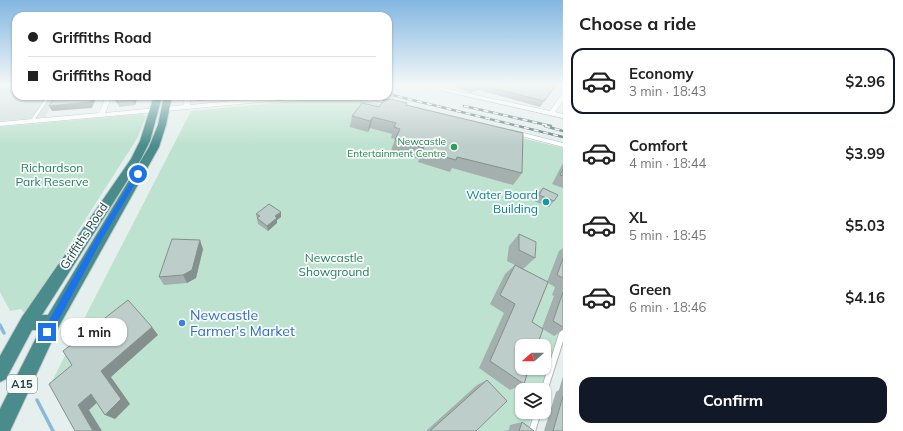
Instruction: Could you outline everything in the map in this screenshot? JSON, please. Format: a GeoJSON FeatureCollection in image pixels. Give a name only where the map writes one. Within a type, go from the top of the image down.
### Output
{"type":"FeatureCollection","features":[{"type":"Feature","properties":{"kind":"highway","name":"Griffiths Road"},"geometry":{"type":"LineString","coordinates":[[1,428],[52,323],[154,147],[162,125],[159,105]]}},
{"type":"Feature","properties":{"kind":"highway","name":"Griffiths Road"},"geometry":{"type":"LineString","coordinates":[[0,373],[28,322],[136,159],[163,105]]}},
{"type":"Feature","properties":{"kind":"highway"},"geometry":{"type":"LineString","coordinates":[[28,322],[52,323]]}},
{"type":"Feature","properties":{"kind":"street"},"geometry":{"type":"LineString","coordinates":[[101,115],[105,105]]}},
{"type":"Feature","properties":{"kind":"street"},"geometry":{"type":"LineString","coordinates":[[0,124],[202,105]]}},
{"type":"Feature","properties":{"kind":"street"},"geometry":{"type":"LineString","coordinates":[[515,105],[563,116]]}},
{"type":"Feature","properties":{"kind":"street"},"geometry":{"type":"LineString","coordinates":[[552,113],[557,105]]}},
{"type":"Feature","properties":{"kind":"street"},"geometry":{"type":"LineString","coordinates":[[501,130],[563,145]]}},
{"type":"Feature","properties":{"kind":"lane"},"geometry":{"type":"LineString","coordinates":[[32,121],[43,105]]}},
{"type":"Feature","properties":{"kind":"lane"},"geometry":{"type":"LineString","coordinates":[[547,383],[563,331]]}},
{"type":"Feature","properties":{"kind":"lane"},"geometry":{"type":"LineString","coordinates":[[532,431],[536,419]]}},
{"type":"Feature","properties":{"kind":"shaded area"},"geometry":{"type":"Polygon","coordinates":[[[0,105],[52,105],[45,117],[0,121],[0,105]]]}},
{"type":"Feature","properties":{"kind":"green space","name":"Newcastle Showground"},"geometry":{"type":"Polygon","coordinates":[[[252,105],[384,105],[563,148],[563,318],[551,356],[551,339],[515,339],[515,375],[545,375],[542,383],[515,383],[515,419],[531,419],[527,431],[80,431],[51,383],[191,111],[252,105]]]}},
{"type":"Feature","properties":{"kind":"green space","name":"Richardson Park Reserve"},"geometry":{"type":"Polygon","coordinates":[[[141,114],[146,116],[138,137],[25,314],[21,309],[10,311],[0,292],[0,127],[141,114]]]}},
{"type":"Feature","properties":{"kind":"building"},"geometry":{"type":"Polygon","coordinates":[[[360,105],[379,107],[380,105],[406,105],[523,133],[522,173],[457,157],[456,160],[422,151],[424,148],[395,140],[400,129],[394,127],[396,123],[373,117],[370,121],[352,116],[360,105]]]}},
{"type":"Feature","properties":{"kind":"building"},"geometry":{"type":"Polygon","coordinates":[[[563,169],[563,176],[560,175],[563,169]]]}},
{"type":"Feature","properties":{"kind":"building"},"geometry":{"type":"Polygon","coordinates":[[[543,188],[558,195],[554,201],[539,195],[543,188]]]}},
{"type":"Feature","properties":{"kind":"building"},"geometry":{"type":"Polygon","coordinates":[[[269,204],[281,212],[275,216],[277,218],[267,226],[257,218],[260,216],[256,214],[269,204]]]}},
{"type":"Feature","properties":{"kind":"building"},"geometry":{"type":"Polygon","coordinates":[[[519,234],[536,242],[535,258],[519,250],[519,234]]]}},
{"type":"Feature","properties":{"kind":"building"},"geometry":{"type":"Polygon","coordinates":[[[172,239],[200,240],[192,270],[183,275],[159,277],[172,239]]]}},
{"type":"Feature","properties":{"kind":"building"},"geometry":{"type":"Polygon","coordinates":[[[563,258],[563,278],[557,275],[563,258]]]}},
{"type":"Feature","properties":{"kind":"building"},"geometry":{"type":"Polygon","coordinates":[[[515,265],[548,282],[532,322],[543,329],[539,339],[515,339],[515,375],[527,375],[524,383],[490,361],[515,304],[500,295],[515,265]]]}},
{"type":"Feature","properties":{"kind":"building"},"geometry":{"type":"Polygon","coordinates":[[[563,292],[563,327],[553,321],[563,292]]]}},
{"type":"Feature","properties":{"kind":"building"},"geometry":{"type":"Polygon","coordinates":[[[128,300],[152,327],[101,371],[121,399],[105,415],[91,394],[78,405],[93,431],[75,431],[49,384],[72,365],[63,351],[128,300]]]}},
{"type":"Feature","properties":{"kind":"building"},"geometry":{"type":"Polygon","coordinates":[[[487,380],[507,401],[476,431],[430,431],[487,380]]]}},
{"type":"Feature","properties":{"kind":"building"},"geometry":{"type":"Polygon","coordinates":[[[563,396],[563,431],[553,431],[563,396]]]}},
{"type":"Feature","properties":{"kind":"building"},"geometry":{"type":"Polygon","coordinates":[[[522,422],[534,431],[519,431],[522,422]]]}},
{"type":"Feature","properties":{"kind":"waterway"},"geometry":{"type":"LineString","coordinates":[[0,325],[4,333]]}},
{"type":"Feature","properties":{"kind":"waterway"},"geometry":{"type":"LineString","coordinates":[[37,400],[53,431]]}},
{"type":"Feature","properties":{"kind":"railway"},"geometry":{"type":"LineString","coordinates":[[433,105],[563,137]]}},
{"type":"Feature","properties":{"kind":"railway"},"geometry":{"type":"LineString","coordinates":[[464,106],[551,126]]}},
{"type":"Feature","properties":{"kind":"railway"},"geometry":{"type":"LineString","coordinates":[[545,126],[563,131]]}},
{"type":"Feature","properties":{"kind":"place","name":"Newcastle Entertainment Centre"},"geometry":{"type":"Point","coordinates":[454,147]}},
{"type":"Feature","properties":{"kind":"place","name":"Water Board Building"},"geometry":{"type":"Point","coordinates":[546,202]}},
{"type":"Feature","properties":{"kind":"place","name":"Newcastle Farmer's Market"},"geometry":{"type":"Point","coordinates":[182,323]}},
{"type":"Feature","properties":{"kind":"route"},"geometry":{"type":"LineString","coordinates":[[47,332],[138,174]]}}]}
